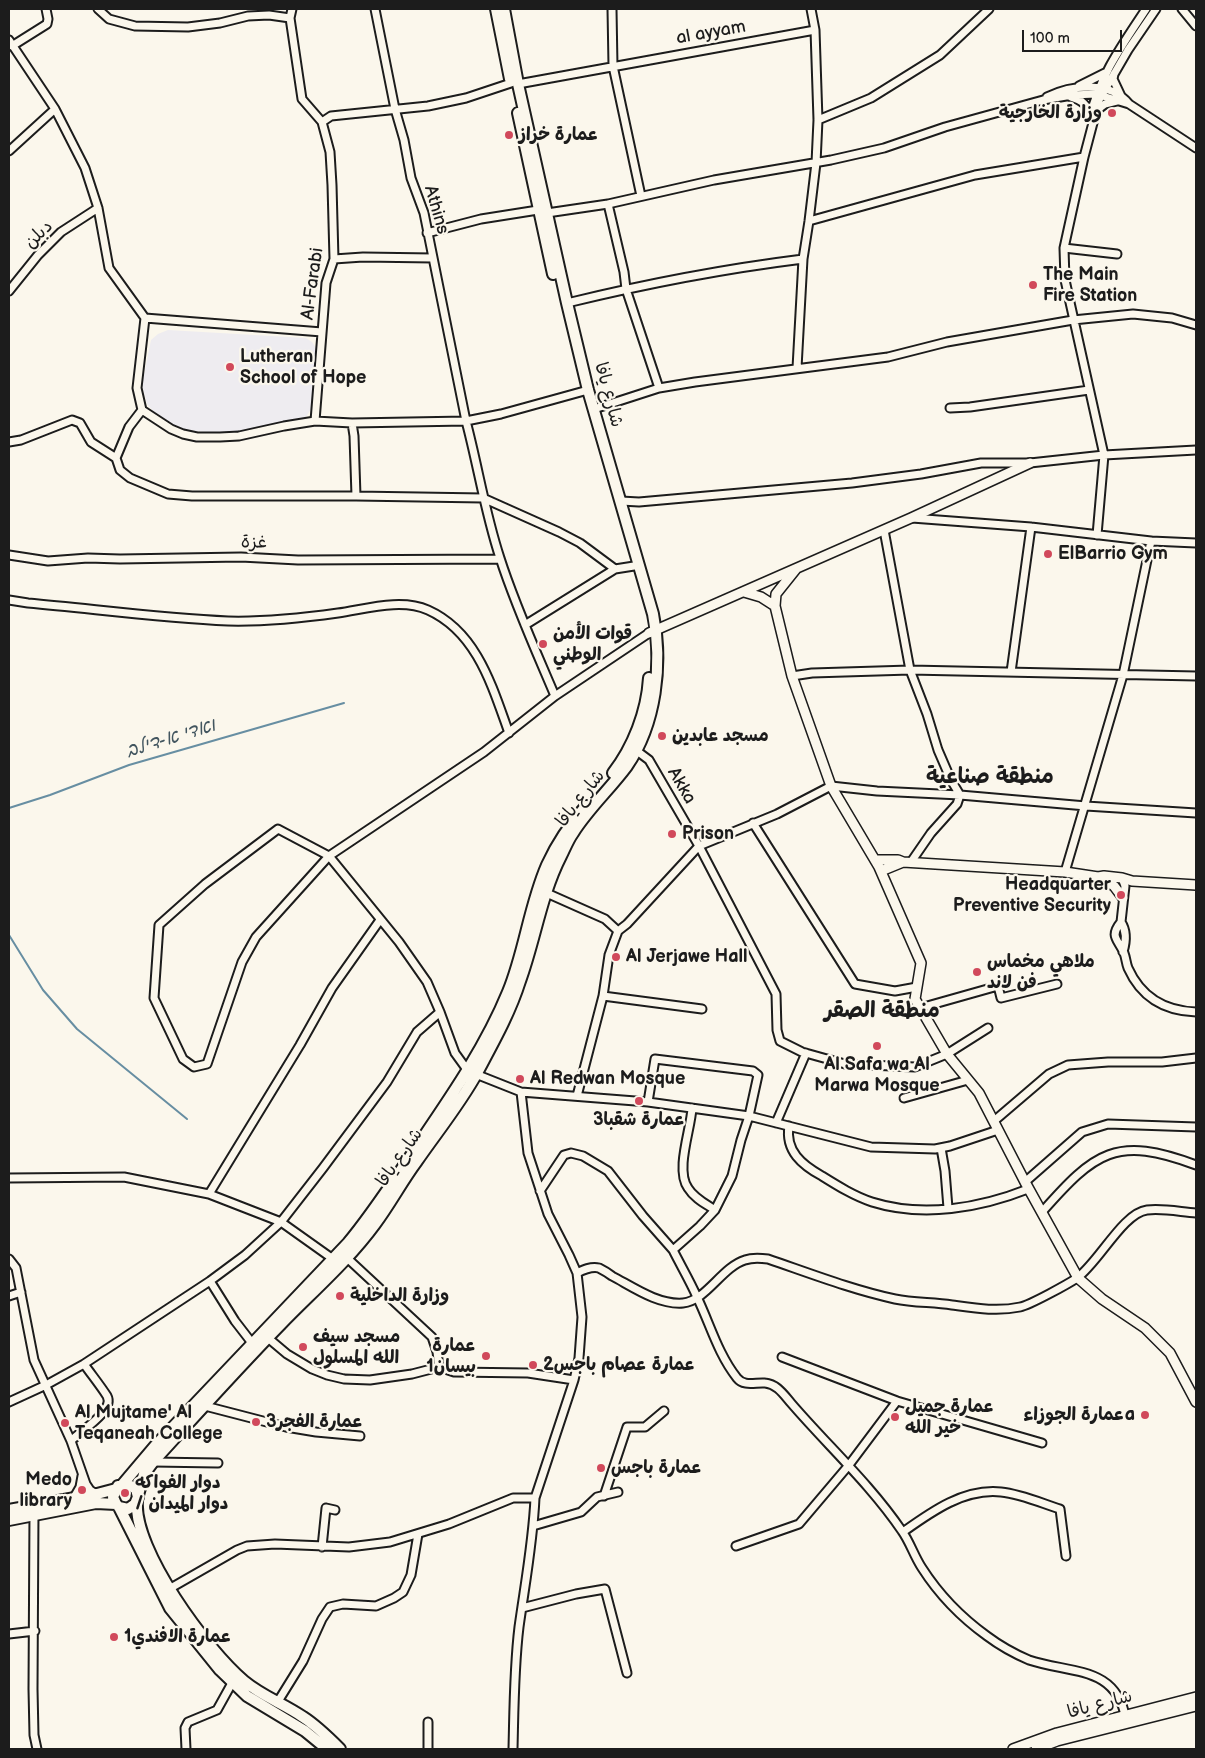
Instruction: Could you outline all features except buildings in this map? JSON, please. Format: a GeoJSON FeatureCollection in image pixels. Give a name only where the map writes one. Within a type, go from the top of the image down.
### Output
{"type":"FeatureCollection","features":[{"type":"Feature","properties":{"kind":"main road","name":"شارع يافا"},"geometry":{"type":"LineString","coordinates":[[496,9],[515,83],[585,391],[649,626],[653,632]]}},
{"type":"Feature","properties":{"kind":"main road","name":"شارع يافا"},"geometry":{"type":"LineString","coordinates":[[504,9],[515,83]]}},
{"type":"Feature","properties":{"kind":"main road","name":"شارع يافا"},"geometry":{"type":"LineString","coordinates":[[137,1498],[144,1474],[153,1462],[374,1225],[414,1165],[450,1117],[472,1073],[510,1009],[518,987],[543,891],[573,832],[613,784],[649,718],[654,694],[657,660],[640,565],[594,409],[585,391],[567,303],[543,211]]}},
{"type":"Feature","properties":{"kind":"main road","name":"شارع يافا"},"geometry":{"type":"LineString","coordinates":[[119,1487],[155,1446],[366,1222],[472,1073]]}},
{"type":"Feature","properties":{"kind":"main road"},"geometry":{"type":"LineString","coordinates":[[9,1520],[34,1510],[73,1499],[130,1484],[133,1486],[137,1498],[138,1524],[161,1576],[193,1624],[232,1670],[259,1692],[303,1716],[340,1749]]}},
{"type":"Feature","properties":{"kind":"main road"},"geometry":{"type":"LineString","coordinates":[[119,1487],[113,1497],[170,1608],[188,1632],[232,1683],[247,1696],[305,1731],[327,1749]]}},
{"type":"Feature","properties":{"kind":"main road"},"geometry":{"type":"LineString","coordinates":[[9,1510],[34,1510],[96,1503],[128,1509],[135,1504],[137,1498]]}},
{"type":"Feature","properties":{"kind":"street"},"geometry":{"type":"LineString","coordinates":[[46,9],[48,19],[46,24],[10,43],[55,109],[85,168],[98,208],[109,268],[145,318],[137,388],[142,410],[183,434],[197,437],[239,436],[314,421],[466,421],[501,414],[585,391]]}},
{"type":"Feature","properties":{"kind":"street"},"geometry":{"type":"LineString","coordinates":[[98,9],[109,19],[135,26],[188,27],[220,24],[248,16],[269,15],[290,18]]}},
{"type":"Feature","properties":{"kind":"street"},"geometry":{"type":"LineString","coordinates":[[292,9],[290,18],[302,99],[322,122]]}},
{"type":"Feature","properties":{"kind":"street","name":"Athins"},"geometry":{"type":"LineString","coordinates":[[374,9],[395,109],[404,140],[410,178],[424,213],[483,498],[500,559],[555,696]]}},
{"type":"Feature","properties":{"kind":"street"},"geometry":{"type":"LineString","coordinates":[[612,9],[613,66],[641,196]]}},
{"type":"Feature","properties":{"kind":"street"},"geometry":{"type":"LineString","coordinates":[[797,368],[803,260],[810,221],[818,120],[815,30],[811,9]]}},
{"type":"Feature","properties":{"kind":"street"},"geometry":{"type":"LineString","coordinates":[[818,120],[871,98],[940,55],[989,9]]}},
{"type":"Feature","properties":{"kind":"street"},"geometry":{"type":"LineString","coordinates":[[1097,535],[1104,455],[1065,280],[1064,248],[1084,156],[1105,73],[1146,9]]}},
{"type":"Feature","properties":{"kind":"street"},"geometry":{"type":"LineString","coordinates":[[1084,156],[1090,117],[1100,92],[1114,74],[1156,9]]}},
{"type":"Feature","properties":{"kind":"street"},"geometry":{"type":"LineString","coordinates":[[1182,9],[1196,26]]}},
{"type":"Feature","properties":{"kind":"street","name":"al ayyam"},"geometry":{"type":"LineString","coordinates":[[322,122],[331,116],[428,106],[466,98],[515,83],[815,30]]}},
{"type":"Feature","properties":{"kind":"street"},"geometry":{"type":"LineString","coordinates":[[1042,100],[1060,91],[1075,88],[1105,73]]}},
{"type":"Feature","properties":{"kind":"street"},"geometry":{"type":"LineString","coordinates":[[1114,74],[1113,79],[1120,98]]}},
{"type":"Feature","properties":{"kind":"street"},"geometry":{"type":"LineString","coordinates":[[1075,88],[1100,92],[1120,98],[1196,148]]}},
{"type":"Feature","properties":{"kind":"street"},"geometry":{"type":"LineString","coordinates":[[427,233],[481,219],[608,204],[714,180],[816,163],[884,148],[945,127],[1042,100],[1100,92]]}},
{"type":"Feature","properties":{"kind":"street"},"geometry":{"type":"LineString","coordinates":[[1068,96],[1080,100],[1086,105],[1090,117]]}},
{"type":"Feature","properties":{"kind":"street"},"geometry":{"type":"LineString","coordinates":[[1097,110],[1105,104],[1120,98]]}},
{"type":"Feature","properties":{"kind":"street"},"geometry":{"type":"LineString","coordinates":[[9,151],[55,109]]}},
{"type":"Feature","properties":{"kind":"street","name":"Al-Farabi"},"geometry":{"type":"LineString","coordinates":[[314,421],[326,283],[334,259],[330,152],[322,122]]}},
{"type":"Feature","properties":{"kind":"street"},"geometry":{"type":"LineString","coordinates":[[810,221],[975,176],[1084,156]]}},
{"type":"Feature","properties":{"kind":"street"},"geometry":{"type":"LineString","coordinates":[[608,204],[624,272],[626,289],[659,388]]}},
{"type":"Feature","properties":{"kind":"street","name":"دبلن"},"geometry":{"type":"LineString","coordinates":[[9,292],[38,255],[61,232],[98,208]]}},
{"type":"Feature","properties":{"kind":"street"},"geometry":{"type":"LineString","coordinates":[[1064,248],[1117,254]]}},
{"type":"Feature","properties":{"kind":"street"},"geometry":{"type":"LineString","coordinates":[[334,259],[363,257],[433,258]]}},
{"type":"Feature","properties":{"kind":"street"},"geometry":{"type":"LineString","coordinates":[[567,303],[626,289],[716,272],[803,260]]}},
{"type":"Feature","properties":{"kind":"street"},"geometry":{"type":"LineString","coordinates":[[594,409],[659,388],[888,357],[948,342],[1073,320],[1133,314],[1172,318],[1196,325]]}},
{"type":"Feature","properties":{"kind":"street"},"geometry":{"type":"LineString","coordinates":[[145,318],[322,332]]}},
{"type":"Feature","properties":{"kind":"street"},"geometry":{"type":"LineString","coordinates":[[950,408],[970,407],[1089,390]]}},
{"type":"Feature","properties":{"kind":"street"},"geometry":{"type":"LineString","coordinates":[[116,458],[129,428],[142,410]]}},
{"type":"Feature","properties":{"kind":"street"},"geometry":{"type":"LineString","coordinates":[[9,442],[21,440],[72,420],[80,423],[91,442],[116,458],[120,470],[130,478],[168,494],[192,496],[483,498],[580,543],[615,569]]}},
{"type":"Feature","properties":{"kind":"street"},"geometry":{"type":"LineString","coordinates":[[352,422],[356,496]]}},
{"type":"Feature","properties":{"kind":"street"},"geometry":{"type":"LineString","coordinates":[[621,502],[852,483],[921,474],[981,463],[1030,462],[1104,455],[1196,450]]}},
{"type":"Feature","properties":{"kind":"street"},"geometry":{"type":"LineString","coordinates":[[998,1130],[941,1148],[923,1150],[872,1147],[749,1116],[648,1102],[521,1092],[472,1073],[454,1053],[427,982],[399,942],[329,856],[278,829],[205,884],[159,925],[154,998],[183,1059],[194,1067],[206,1064],[242,962],[256,937],[329,856],[484,752],[555,696],[628,646],[653,632],[911,518],[1030,462]]}},
{"type":"Feature","properties":{"kind":"street"},"geometry":{"type":"LineString","coordinates":[[911,518],[1031,527],[1151,541],[1196,543]]}},
{"type":"Feature","properties":{"kind":"street"},"geometry":{"type":"LineString","coordinates":[[1011,672],[1031,527]]}},
{"type":"Feature","properties":{"kind":"street"},"geometry":{"type":"LineString","coordinates":[[881,871],[907,862],[957,804],[960,795],[938,750],[927,714],[910,670],[884,530]]}},
{"type":"Feature","properties":{"kind":"street"},"geometry":{"type":"LineString","coordinates":[[1065,872],[1086,806],[1123,675],[1151,541]]}},
{"type":"Feature","properties":{"kind":"street","name":"غزة"},"geometry":{"type":"LineString","coordinates":[[9,555],[48,561],[88,558],[500,559]]}},
{"type":"Feature","properties":{"kind":"street"},"geometry":{"type":"LineString","coordinates":[[525,625],[615,569],[634,566]]}},
{"type":"Feature","properties":{"kind":"street"},"geometry":{"type":"LineString","coordinates":[[796,569],[776,594],[775,606],[792,676],[830,786],[881,871],[922,963],[915,1000],[947,1054],[979,1093],[1027,1186],[1078,1278],[1102,1298],[1145,1328],[1170,1353],[1196,1402]]}},
{"type":"Feature","properties":{"kind":"street"},"geometry":{"type":"LineString","coordinates":[[744,592],[761,597],[775,606]]}},
{"type":"Feature","properties":{"kind":"street"},"geometry":{"type":"LineString","coordinates":[[9,600],[229,621],[292,619],[401,604],[426,610],[446,621],[471,646],[486,671],[509,732]]}},
{"type":"Feature","properties":{"kind":"street"},"geometry":{"type":"LineString","coordinates":[[792,676],[812,673],[910,670],[1196,676]]}},
{"type":"Feature","properties":{"kind":"street","name":"Akka"},"geometry":{"type":"LineString","coordinates":[[634,748],[649,760],[699,846],[776,994],[777,1030],[780,1041],[806,1053]]}},
{"type":"Feature","properties":{"kind":"street"},"geometry":{"type":"LineString","coordinates":[[577,1096],[603,996],[609,955],[618,931],[628,924],[699,846],[777,814],[830,786],[1196,813]]}},
{"type":"Feature","properties":{"kind":"street"},"geometry":{"type":"LineString","coordinates":[[754,823],[855,984],[895,991],[917,987]]}},
{"type":"Feature","properties":{"kind":"street"},"geometry":{"type":"LineString","coordinates":[[875,860],[1065,872],[1098,877],[1104,876],[1124,884],[1196,885]]}},
{"type":"Feature","properties":{"kind":"street"},"geometry":{"type":"LineString","coordinates":[[1124,884],[1121,922],[1126,937],[1123,952],[1133,978],[1150,997],[1171,1009],[1196,1012]]}},
{"type":"Feature","properties":{"kind":"street"},"geometry":{"type":"LineString","coordinates":[[1123,898],[1124,884]]}},
{"type":"Feature","properties":{"kind":"street"},"geometry":{"type":"LineString","coordinates":[[543,891],[605,919],[618,931]]}},
{"type":"Feature","properties":{"kind":"street"},"geometry":{"type":"LineString","coordinates":[[209,1194],[300,1045],[332,988],[380,920]]}},
{"type":"Feature","properties":{"kind":"street"},"geometry":{"type":"LineString","coordinates":[[920,1008],[998,986],[1000,998],[1057,984]]}},
{"type":"Feature","properties":{"kind":"street"},"geometry":{"type":"LineString","coordinates":[[603,996],[702,1009]]}},
{"type":"Feature","properties":{"kind":"street"},"geometry":{"type":"LineString","coordinates":[[9,1402],[46,1385],[84,1364],[210,1281],[245,1255],[281,1222],[387,1082],[417,1032],[440,1012]]}},
{"type":"Feature","properties":{"kind":"street"},"geometry":{"type":"LineString","coordinates":[[776,1123],[806,1053],[845,1064],[879,1067],[915,1066],[947,1054],[988,1028]]}},
{"type":"Feature","properties":{"kind":"street"},"geometry":{"type":"LineString","coordinates":[[994,1121],[1048,1074],[1068,1065],[1108,1062],[1162,1062],[1196,1058]]}},
{"type":"Feature","properties":{"kind":"street"},"geometry":{"type":"LineString","coordinates":[[648,1102],[655,1059],[757,1072],[758,1078],[749,1116],[732,1176],[715,1210],[673,1250]]}},
{"type":"Feature","properties":{"kind":"street"},"geometry":{"type":"LineString","coordinates":[[904,1098],[968,1080]]}},
{"type":"Feature","properties":{"kind":"street"},"geometry":{"type":"LineString","coordinates":[[513,1749],[514,1692],[522,1608],[534,1526],[535,1498],[580,1358],[582,1317],[576,1273],[570,1256],[548,1214],[528,1153],[521,1092]]}},
{"type":"Feature","properties":{"kind":"street"},"geometry":{"type":"LineString","coordinates":[[692,1108],[683,1174],[687,1187],[694,1196],[715,1210]]}},
{"type":"Feature","properties":{"kind":"street"},"geometry":{"type":"LineString","coordinates":[[789,1126],[789,1141],[792,1151],[798,1160],[814,1172],[846,1191],[872,1202],[896,1208],[924,1211],[988,1202],[1027,1186],[1082,1132],[1108,1124],[1196,1127]]}},
{"type":"Feature","properties":{"kind":"street"},"geometry":{"type":"LineString","coordinates":[[941,1148],[948,1208]]}},
{"type":"Feature","properties":{"kind":"street"},"geometry":{"type":"LineString","coordinates":[[1042,1212],[1083,1168],[1095,1160],[1108,1155],[1133,1149],[1160,1152],[1196,1165]]}},
{"type":"Feature","properties":{"kind":"street"},"geometry":{"type":"LineString","coordinates":[[540,1191],[564,1155],[571,1153],[583,1156],[608,1172],[673,1250],[698,1297],[723,1357],[739,1380],[753,1384],[766,1382],[778,1388],[849,1465],[903,1532],[931,1582],[965,1618],[1004,1647],[1028,1659],[1097,1676],[1114,1690],[1126,1719]]}},
{"type":"Feature","properties":{"kind":"street"},"geometry":{"type":"LineString","coordinates":[[9,1178],[124,1177],[209,1194],[281,1222],[333,1259]]}},
{"type":"Feature","properties":{"kind":"street"},"geometry":{"type":"LineString","coordinates":[[576,1273],[586,1269],[599,1268],[654,1298],[680,1303],[689,1302],[698,1297],[731,1267],[754,1258],[768,1259],[872,1294],[913,1302],[969,1308],[997,1309],[1021,1307],[1078,1278],[1106,1249],[1121,1227],[1139,1213],[1146,1210],[1196,1213]]}},
{"type":"Feature","properties":{"kind":"street"},"geometry":{"type":"LineString","coordinates":[[346,1257],[432,1337],[439,1367]]}},
{"type":"Feature","properties":{"kind":"street"},"geometry":{"type":"LineString","coordinates":[[9,1259],[16,1268],[34,1360],[70,1441],[82,1476],[90,1490],[97,1494]]}},
{"type":"Feature","properties":{"kind":"street"},"geometry":{"type":"LineString","coordinates":[[210,1281],[235,1321],[252,1343]]}},
{"type":"Feature","properties":{"kind":"street"},"geometry":{"type":"LineString","coordinates":[[9,1296],[21,1292]]}},
{"type":"Feature","properties":{"kind":"street"},"geometry":{"type":"LineString","coordinates":[[268,1338],[288,1354],[312,1369],[344,1379],[370,1380],[412,1374],[439,1367],[454,1372],[528,1373],[574,1380]]}},
{"type":"Feature","properties":{"kind":"street"},"geometry":{"type":"LineString","coordinates":[[782,1357],[897,1401],[1042,1443]]}},
{"type":"Feature","properties":{"kind":"street"},"geometry":{"type":"LineString","coordinates":[[70,1441],[103,1414],[108,1406],[108,1398],[84,1364]]}},
{"type":"Feature","properties":{"kind":"street"},"geometry":{"type":"LineString","coordinates":[[736,1546],[800,1524],[849,1465],[897,1401]]}},
{"type":"Feature","properties":{"kind":"street"},"geometry":{"type":"LineString","coordinates":[[205,1406],[286,1427],[360,1436]]}},
{"type":"Feature","properties":{"kind":"street"},"geometry":{"type":"LineString","coordinates":[[604,1496],[627,1427],[645,1427],[664,1411]]}},
{"type":"Feature","properties":{"kind":"street"},"geometry":{"type":"LineString","coordinates":[[153,1462],[218,1463]]}},
{"type":"Feature","properties":{"kind":"street"},"geometry":{"type":"LineString","coordinates":[[73,1499],[80,1486],[82,1476]]}},
{"type":"Feature","properties":{"kind":"street"},"geometry":{"type":"LineString","coordinates":[[534,1526],[581,1512],[597,1497],[618,1492]]}},
{"type":"Feature","properties":{"kind":"street"},"geometry":{"type":"LineString","coordinates":[[903,1532],[949,1503],[968,1496],[988,1492],[1002,1492],[1060,1508],[1066,1556]]}},
{"type":"Feature","properties":{"kind":"street"},"geometry":{"type":"LineString","coordinates":[[169,1589],[247,1546],[275,1544],[322,1547],[390,1542],[449,1524],[513,1498],[535,1498]]}},
{"type":"Feature","properties":{"kind":"street"},"geometry":{"type":"LineString","coordinates":[[322,1547],[326,1508],[335,1510]]}},
{"type":"Feature","properties":{"kind":"street"},"geometry":{"type":"LineString","coordinates":[[34,1510],[35,1631],[33,1689],[35,1749]]}},
{"type":"Feature","properties":{"kind":"street"},"geometry":{"type":"LineString","coordinates":[[277,1703],[304,1661],[322,1619],[330,1607],[343,1604],[376,1606],[402,1592],[411,1575],[418,1534]]}},
{"type":"Feature","properties":{"kind":"street"},"geometry":{"type":"LineString","coordinates":[[522,1608],[576,1594],[605,1589],[627,1673]]}},
{"type":"Feature","properties":{"kind":"street"},"geometry":{"type":"LineString","coordinates":[[9,1634],[35,1631]]}},
{"type":"Feature","properties":{"kind":"street"},"geometry":{"type":"LineString","coordinates":[[186,1749],[185,1728],[188,1722],[216,1710],[232,1683]]}},
{"type":"Feature","properties":{"kind":"street","name":"شارع يافا"},"geometry":{"type":"LineString","coordinates":[[1013,1749],[1058,1733],[1126,1719],[1196,1697]]}},
{"type":"Feature","properties":{"kind":"street"},"geometry":{"type":"LineString","coordinates":[[1036,1749],[1126,1719],[1196,1706]]}},
{"type":"Feature","properties":{"kind":"street"},"geometry":{"type":"LineString","coordinates":[[428,1722],[428,1749]]}},
{"type":"Feature","properties":{"kind":"shaded area","name":"Lutheran School of Hope"},"geometry":{"type":"Polygon","coordinates":[[[168,330],[306,338],[316,348],[311,409],[306,417],[299,421],[220,434],[186,430],[169,423],[147,404],[142,385],[151,340],[158,334],[168,330]]]}},
{"type":"Feature","properties":{"kind":"waterway","name":"ואדי א-דילב"},"geometry":{"type":"LineString","coordinates":[[9,808],[50,795],[129,765],[344,703]]}},
{"type":"Feature","properties":{"kind":"waterway"},"geometry":{"type":"LineString","coordinates":[[9,935],[43,990],[77,1029],[187,1119]]}},
{"type":"Feature","properties":{"kind":"place","name":"وزارة الخارجية"},"geometry":{"type":"Point","coordinates":[1112,113]}},
{"type":"Feature","properties":{"kind":"place","name":"عمارة خراز"},"geometry":{"type":"Point","coordinates":[509,135]}},
{"type":"Feature","properties":{"kind":"place","name":"The Main Fire Station"},"geometry":{"type":"Point","coordinates":[1033,285]}},
{"type":"Feature","properties":{"kind":"place","name":"Lutheran School of Hope"},"geometry":{"type":"Point","coordinates":[230,367]}},
{"type":"Feature","properties":{"kind":"place","name":"ElBarrio Gym"},"geometry":{"type":"Point","coordinates":[1048,554]}},
{"type":"Feature","properties":{"kind":"place","name":"قوات الأمن الوطني"},"geometry":{"type":"Point","coordinates":[543,644]}},
{"type":"Feature","properties":{"kind":"place","name":"مسجد عابدين"},"geometry":{"type":"Point","coordinates":[662,736]}},
{"type":"Feature","properties":{"kind":"place","name":"Prison"},"geometry":{"type":"Point","coordinates":[672,834]}},
{"type":"Feature","properties":{"kind":"place","name":"Headquarter Preventive Security"},"geometry":{"type":"Point","coordinates":[1121,895]}},
{"type":"Feature","properties":{"kind":"place","name":"Al Jerjawe Hall"},"geometry":{"type":"Point","coordinates":[616,957]}},
{"type":"Feature","properties":{"kind":"place","name":"ملاهي مخماس فن لاند"},"geometry":{"type":"Point","coordinates":[977,972]}},
{"type":"Feature","properties":{"kind":"place","name":"Al Safa wa Al Marwa Mosque"},"geometry":{"type":"Point","coordinates":[877,1046]}},
{"type":"Feature","properties":{"kind":"place","name":"Al Redwan Mosque"},"geometry":{"type":"Point","coordinates":[520,1079]}},
{"type":"Feature","properties":{"kind":"place","name":"عمارة شقبا3"},"geometry":{"type":"Point","coordinates":[639,1101]}},
{"type":"Feature","properties":{"kind":"place","name":"وزارة الداخلية"},"geometry":{"type":"Point","coordinates":[340,1296]}},
{"type":"Feature","properties":{"kind":"place","name":"مسجد سيف الله المسلول"},"geometry":{"type":"Point","coordinates":[303,1347]}},
{"type":"Feature","properties":{"kind":"place","name":"عمارة بيسان1"},"geometry":{"type":"Point","coordinates":[486,1356]}},
{"type":"Feature","properties":{"kind":"place","name":"عمارة عصام باجس2"},"geometry":{"type":"Point","coordinates":[533,1365]}},
{"type":"Feature","properties":{"kind":"place","name":"عمارة الجوزاءa"},"geometry":{"type":"Point","coordinates":[1145,1415]}},
{"type":"Feature","properties":{"kind":"place","name":"عمارة جميل خير الله"},"geometry":{"type":"Point","coordinates":[895,1417]}},
{"type":"Feature","properties":{"kind":"place","name":"عمارة الفجر3"},"geometry":{"type":"Point","coordinates":[256,1422]}},
{"type":"Feature","properties":{"kind":"place","name":"Al Mujtame' Al Teqaneah College"},"geometry":{"type":"Point","coordinates":[65,1423]}},
{"type":"Feature","properties":{"kind":"place","name":"عمارة باجس"},"geometry":{"type":"Point","coordinates":[601,1468]}},
{"type":"Feature","properties":{"kind":"place","name":"Medo library"},"geometry":{"type":"Point","coordinates":[82,1490]}},
{"type":"Feature","properties":{"kind":"place","name":"دوار الفواكه / دوار الميدان"},"geometry":{"type":"Point","coordinates":[125,1493]}},
{"type":"Feature","properties":{"kind":"place","name":"عمارة الافندي1"},"geometry":{"type":"Point","coordinates":[114,1637]}},
{"type":"Feature","properties":{"kind":"district","name":"منطقة صناعية"},"geometry":{"type":"Point","coordinates":[990,777]}},
{"type":"Feature","properties":{"kind":"district","name":"منطقة الصقر"},"geometry":{"type":"Point","coordinates":[882,1011]}}]}
